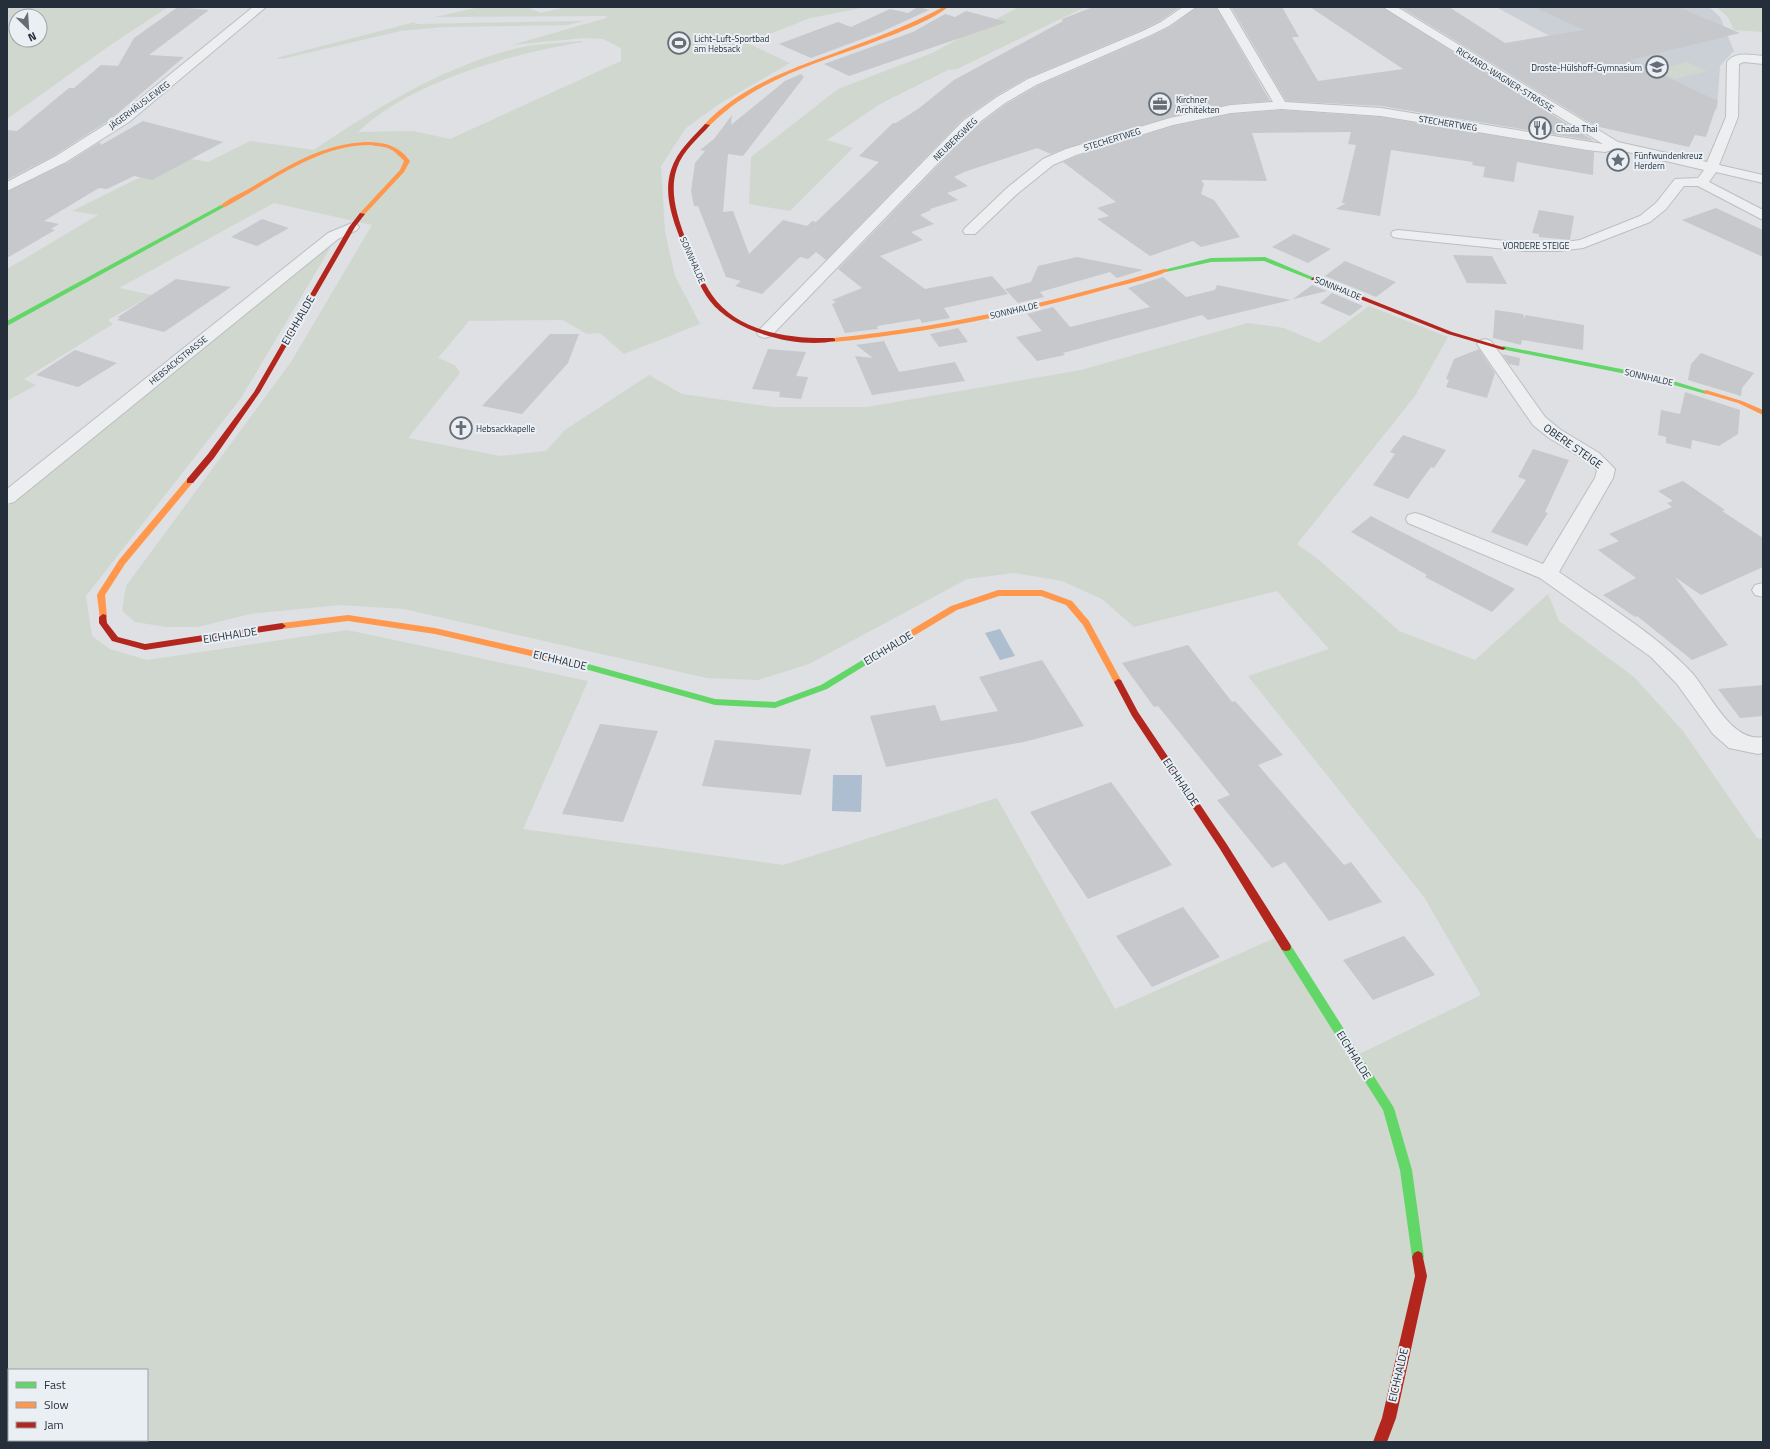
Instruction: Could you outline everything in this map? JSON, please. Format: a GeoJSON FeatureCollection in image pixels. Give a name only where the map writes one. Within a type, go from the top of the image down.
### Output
{"type":"FeatureCollection","features":[{"type":"Feature","properties":{"kind":"street","name":"JÄGERHÄUSLEWEG"},"geometry":{"type":"LineString","coordinates":[[7,187],[61,159],[124,119],[260,7]]}},
{"type":"Feature","properties":{"kind":"street","name":"SONNHALDE"},"geometry":{"type":"LineString","coordinates":[[946,7],[903,30],[773,78],[745,93],[731,103],[700,131],[675,163],[670,190],[677,222],[683,240],[707,292],[718,307],[736,320],[765,333],[813,341],[842,340],[934,328],[1047,303],[1202,261],[1239,258],[1266,259],[1450,333],[1485,344],[1657,378],[1740,402],[1763,413]]}},
{"type":"Feature","properties":{"kind":"street","name":"NEUBERGWEG"},"geometry":{"type":"LineString","coordinates":[[765,333],[968,124],[1001,100],[1032,82],[1147,33],[1165,24],[1190,7]]}},
{"type":"Feature","properties":{"kind":"street"},"geometry":{"type":"LineString","coordinates":[[1223,7],[1281,105]]}},
{"type":"Feature","properties":{"kind":"street","name":"RICHARD-WAGNER-STRASSE"},"geometry":{"type":"LineString","coordinates":[[1390,7],[1614,145],[1763,179]]}},
{"type":"Feature","properties":{"kind":"street"},"geometry":{"type":"LineString","coordinates":[[1763,60],[1736,60],[1733,62],[1732,117],[1711,168],[1701,182],[1706,187],[1763,216]]}},
{"type":"Feature","properties":{"kind":"street","name":"STECHERTWEG"},"geometry":{"type":"LineString","coordinates":[[970,231],[1012,191],[1048,162],[1071,152],[1207,113],[1231,109],[1281,105],[1380,112],[1587,146],[1605,148],[1614,145]]}},
{"type":"Feature","properties":{"kind":"street","name":"EICHHALDE"},"geometry":{"type":"LineString","coordinates":[[7,324],[166,238],[320,152],[342,146],[362,144],[379,145],[394,148],[403,154],[407,161],[402,171],[372,202],[352,227],[257,392],[211,456],[122,562],[101,595],[103,624],[115,639],[145,647],[295,624],[348,618],[434,631],[586,666],[715,702],[775,705],[824,687],[954,608],[998,593],[1042,592],[1069,603],[1086,623],[1135,714],[1223,846],[1388,1108],[1406,1170],[1421,1276],[1389,1418],[1380,1442]]}},
{"type":"Feature","properties":{"kind":"street","name":"VORDERE STEIGE"},"geometry":{"type":"LineString","coordinates":[[1398,234],[1525,247],[1559,247],[1583,244],[1645,219],[1661,206],[1680,182],[1701,182]]}},
{"type":"Feature","properties":{"kind":"street","name":"HEBSACKSTRASSE"},"geometry":{"type":"LineString","coordinates":[[7,498],[333,236],[352,227]]}},
{"type":"Feature","properties":{"kind":"street","name":"OBERE STEIGE"},"geometry":{"type":"LineString","coordinates":[[1485,344],[1539,421],[1555,434],[1593,457],[1606,469],[1604,478],[1557,560],[1547,573]]}},
{"type":"Feature","properties":{"kind":"street"},"geometry":{"type":"LineString","coordinates":[[1415,519],[1547,573],[1658,652],[1685,679],[1721,728],[1737,742],[1758,746],[1763,745]]}},
{"type":"Feature","properties":{"kind":"shaded area"},"geometry":{"type":"Polygon","coordinates":[[[7,7],[168,7],[109,46],[7,119],[7,7]]]}},
{"type":"Feature","properties":{"kind":"shaded area"},"geometry":{"type":"Polygon","coordinates":[[[480,7],[527,7],[541,13],[567,7],[867,7],[810,18],[747,43],[790,63],[719,104],[686,128],[661,166],[665,232],[675,276],[700,324],[624,354],[600,333],[587,334],[563,320],[469,321],[438,358],[455,365],[460,373],[408,438],[500,456],[546,451],[565,430],[649,375],[682,394],[773,407],[867,407],[1081,370],[1248,323],[1284,328],[1319,343],[1369,306],[1448,337],[1415,396],[1297,544],[1319,560],[1399,631],[1475,660],[1548,594],[1559,621],[1634,677],[1683,731],[1758,839],[1763,838],[1763,1442],[7,1442],[7,507],[335,240],[241,398],[86,596],[92,636],[110,649],[147,660],[347,630],[588,681],[523,829],[783,865],[997,798],[1115,1009],[1275,938],[1351,1058],[1481,995],[1424,897],[1248,676],[1329,649],[1277,591],[1134,627],[1102,599],[1062,581],[1014,573],[967,579],[809,664],[758,680],[707,678],[404,609],[340,605],[250,614],[198,627],[167,627],[135,622],[122,611],[126,586],[291,362],[372,225],[274,203],[119,288],[152,295],[108,320],[113,324],[24,379],[36,385],[7,401],[7,269],[98,215],[72,211],[181,157],[208,162],[250,141],[314,150],[383,106],[455,69],[480,59],[524,47],[582,41],[524,54],[463,73],[433,85],[380,114],[358,132],[413,131],[450,139],[621,61],[621,48],[603,39],[584,38],[512,45],[606,18],[607,16],[435,17],[480,7]]]}},
{"type":"Feature","properties":{"kind":"shaded area"},"geometry":{"type":"Polygon","coordinates":[[[1019,7],[1085,7],[957,69],[948,70],[880,104],[827,140],[853,148],[790,211],[749,204],[751,157],[838,89],[932,53],[1019,7]]]}},
{"type":"Feature","properties":{"kind":"shaded area","name":"Droste-Hülshoff-Gymnasium"},"geometry":{"type":"Polygon","coordinates":[[[1496,7],[1709,7],[1720,17],[1734,51],[1720,66],[1717,109],[1688,124],[1603,65],[1496,7]]]}},
{"type":"Feature","properties":{"kind":"shaded area"},"geometry":{"type":"Polygon","coordinates":[[[1717,7],[1763,7],[1763,32],[1734,30],[1728,17],[1717,7]]]}},
{"type":"Feature","properties":{"kind":"shaded area"},"geometry":{"type":"Polygon","coordinates":[[[585,21],[567,25],[443,27],[400,31],[282,59],[276,58],[415,22],[415,24],[585,21]]]}},
{"type":"Feature","properties":{"kind":"shaded area"},"geometry":{"type":"Polygon","coordinates":[[[1687,62],[1707,71],[1675,79],[1667,75],[1642,82],[1630,76],[1687,62]]]}},
{"type":"Feature","properties":{"kind":"water"},"geometry":{"type":"Polygon","coordinates":[[[1000,629],[1015,656],[1000,660],[985,633],[1000,629]]]}},
{"type":"Feature","properties":{"kind":"water"},"geometry":{"type":"Polygon","coordinates":[[[833,775],[862,775],[861,812],[832,811],[833,775]]]}},
{"type":"Feature","properties":{"kind":"building"},"geometry":{"type":"Polygon","coordinates":[[[178,7],[209,10],[149,55],[184,57],[111,119],[55,155],[7,180],[7,130],[17,131],[69,88],[74,88],[101,65],[118,66],[134,38],[178,7]]]}},
{"type":"Feature","properties":{"kind":"building"},"geometry":{"type":"Polygon","coordinates":[[[918,7],[929,10],[881,32],[811,58],[779,44],[838,22],[851,27],[890,9],[908,13],[918,7]]]}},
{"type":"Feature","properties":{"kind":"building"},"geometry":{"type":"Polygon","coordinates":[[[1093,7],[1180,7],[1160,21],[1142,30],[1027,78],[996,96],[962,120],[826,260],[816,252],[808,259],[800,257],[762,294],[735,286],[741,281],[726,277],[698,206],[694,206],[691,191],[695,163],[705,151],[700,150],[714,139],[732,115],[731,125],[785,81],[801,74],[804,77],[743,156],[728,154],[723,212],[733,211],[749,254],[783,220],[807,226],[812,221],[816,222],[879,162],[859,156],[893,123],[896,123],[918,109],[954,80],[1063,21],[1062,19],[1093,7]]]}},
{"type":"Feature","properties":{"kind":"building"},"geometry":{"type":"Polygon","coordinates":[[[1197,7],[1216,7],[1270,101],[1231,104],[1170,117],[1066,148],[1051,154],[1037,148],[964,172],[954,177],[968,186],[947,193],[958,200],[930,209],[931,210],[920,215],[934,224],[911,232],[923,240],[880,256],[925,289],[992,276],[1008,294],[944,308],[950,318],[922,323],[920,319],[877,326],[878,329],[845,333],[832,304],[836,302],[832,300],[862,288],[838,269],[974,128],[1006,104],[1037,86],[1152,36],[1170,27],[1197,7]]]}},
{"type":"Feature","properties":{"kind":"building"},"geometry":{"type":"Polygon","coordinates":[[[1231,7],[1282,7],[1299,37],[1292,37],[1318,81],[1403,69],[1310,7],[1382,7],[1594,141],[1381,106],[1286,101],[1231,7]]]}},
{"type":"Feature","properties":{"kind":"building"},"geometry":{"type":"Polygon","coordinates":[[[1400,7],[1449,7],[1505,43],[1584,30],[1534,7],[1678,7],[1740,33],[1630,60],[1718,101],[1706,137],[1695,135],[1689,147],[1595,126],[1400,7]]]}},
{"type":"Feature","properties":{"kind":"building"},"geometry":{"type":"Polygon","coordinates":[[[966,11],[1007,22],[849,76],[824,64],[913,32],[945,14],[955,17],[966,11]]]}},
{"type":"Feature","properties":{"kind":"building"},"geometry":{"type":"Polygon","coordinates":[[[1281,110],[1381,117],[1594,152],[1593,175],[1517,162],[1514,182],[1483,177],[1485,167],[1472,165],[1473,162],[1391,150],[1380,216],[1336,209],[1346,203],[1342,203],[1356,145],[1348,144],[1351,132],[1252,133],[1267,181],[1201,180],[1204,184],[1201,194],[1214,200],[1240,237],[1201,247],[1193,241],[1150,256],[1097,219],[1109,216],[1097,208],[1116,202],[1063,162],[1077,156],[1173,126],[1231,114],[1281,110]]]}},
{"type":"Feature","properties":{"kind":"building"},"geometry":{"type":"Polygon","coordinates":[[[143,121],[223,142],[152,180],[134,176],[107,189],[99,188],[44,221],[59,224],[51,229],[55,230],[7,258],[7,192],[67,163],[100,142],[101,145],[143,121]]]}},
{"type":"Feature","properties":{"kind":"building"},"geometry":{"type":"Polygon","coordinates":[[[1716,208],[1763,230],[1763,257],[1682,220],[1716,208]]]}},
{"type":"Feature","properties":{"kind":"building"},"geometry":{"type":"Polygon","coordinates":[[[1539,210],[1574,216],[1570,240],[1539,237],[1539,234],[1532,233],[1539,210]]]}},
{"type":"Feature","properties":{"kind":"building"},"geometry":{"type":"Polygon","coordinates":[[[262,219],[289,228],[257,246],[231,237],[262,219]]]}},
{"type":"Feature","properties":{"kind":"building"},"geometry":{"type":"Polygon","coordinates":[[[1294,234],[1331,249],[1308,263],[1272,247],[1294,234]]]}},
{"type":"Feature","properties":{"kind":"building"},"geometry":{"type":"Polygon","coordinates":[[[1453,255],[1492,256],[1507,284],[1467,283],[1453,255]]]}},
{"type":"Feature","properties":{"kind":"building"},"geometry":{"type":"Polygon","coordinates":[[[1077,257],[1143,270],[1117,278],[1110,272],[1040,292],[1044,297],[1018,303],[1005,289],[1031,282],[1038,266],[1077,257]]]}},
{"type":"Feature","properties":{"kind":"building"},"geometry":{"type":"Polygon","coordinates":[[[1345,261],[1396,282],[1376,297],[1325,276],[1345,261]]]}},
{"type":"Feature","properties":{"kind":"building"},"geometry":{"type":"Polygon","coordinates":[[[1163,277],[1186,297],[1215,290],[1217,285],[1291,300],[1208,320],[1202,315],[1063,353],[1065,355],[1037,361],[1016,337],[1042,331],[1027,314],[1053,307],[1070,327],[1150,307],[1128,288],[1163,277]]]}},
{"type":"Feature","properties":{"kind":"building"},"geometry":{"type":"Polygon","coordinates":[[[176,279],[231,287],[164,332],[117,320],[120,318],[118,317],[176,279]]]}},
{"type":"Feature","properties":{"kind":"building"},"geometry":{"type":"Polygon","coordinates":[[[1312,285],[1327,291],[1293,299],[1312,285]]]}},
{"type":"Feature","properties":{"kind":"building"},"geometry":{"type":"Polygon","coordinates":[[[1332,293],[1363,306],[1350,316],[1320,303],[1332,293]]]}},
{"type":"Feature","properties":{"kind":"building"},"geometry":{"type":"Polygon","coordinates":[[[1495,310],[1523,314],[1525,319],[1525,315],[1584,325],[1583,350],[1522,340],[1521,345],[1493,338],[1495,310]]]}},
{"type":"Feature","properties":{"kind":"building"},"geometry":{"type":"Polygon","coordinates":[[[958,328],[968,342],[939,347],[930,334],[958,328]]]}},
{"type":"Feature","properties":{"kind":"building"},"geometry":{"type":"Polygon","coordinates":[[[550,334],[579,334],[568,363],[522,414],[482,406],[550,334]]]}},
{"type":"Feature","properties":{"kind":"building"},"geometry":{"type":"Polygon","coordinates":[[[884,341],[899,372],[955,362],[965,381],[872,395],[855,356],[873,358],[856,345],[884,341]]]}},
{"type":"Feature","properties":{"kind":"building"},"geometry":{"type":"Polygon","coordinates":[[[768,349],[806,352],[796,376],[808,377],[801,399],[779,397],[780,392],[752,389],[768,349]]]}},
{"type":"Feature","properties":{"kind":"building"},"geometry":{"type":"Polygon","coordinates":[[[1479,349],[1495,373],[1487,398],[1446,387],[1449,380],[1446,379],[1454,359],[1479,349]]]}},
{"type":"Feature","properties":{"kind":"building"},"geometry":{"type":"Polygon","coordinates":[[[75,350],[117,363],[78,387],[36,375],[75,350]]]}},
{"type":"Feature","properties":{"kind":"building"},"geometry":{"type":"Polygon","coordinates":[[[1701,353],[1754,373],[1742,388],[1741,396],[1688,380],[1691,364],[1701,353]]]}},
{"type":"Feature","properties":{"kind":"building"},"geometry":{"type":"Polygon","coordinates":[[[1502,354],[1520,358],[1519,366],[1509,364],[1502,354]]]}},
{"type":"Feature","properties":{"kind":"building"},"geometry":{"type":"Polygon","coordinates":[[[1685,392],[1740,410],[1738,434],[1719,446],[1692,440],[1691,449],[1666,443],[1666,437],[1658,435],[1661,410],[1680,414],[1685,392]]]}},
{"type":"Feature","properties":{"kind":"building"},"geometry":{"type":"Polygon","coordinates":[[[1403,435],[1446,450],[1434,468],[1431,467],[1408,499],[1373,485],[1395,454],[1390,452],[1403,435]]]}},
{"type":"Feature","properties":{"kind":"building"},"geometry":{"type":"Polygon","coordinates":[[[1533,449],[1569,460],[1545,512],[1548,513],[1527,546],[1491,532],[1526,480],[1518,477],[1533,449]]]}},
{"type":"Feature","properties":{"kind":"building"},"geometry":{"type":"Polygon","coordinates":[[[1683,481],[1725,510],[1722,511],[1763,538],[1763,567],[1701,595],[1675,577],[1728,645],[1692,660],[1637,616],[1635,617],[1603,595],[1636,578],[1598,550],[1619,541],[1609,534],[1672,507],[1667,503],[1673,501],[1658,491],[1683,481]]]}},
{"type":"Feature","properties":{"kind":"building"},"geometry":{"type":"Polygon","coordinates":[[[1371,516],[1515,589],[1492,612],[1425,577],[1427,575],[1351,532],[1371,516]]]}},
{"type":"Feature","properties":{"kind":"building"},"geometry":{"type":"Polygon","coordinates":[[[1188,645],[1232,702],[1235,701],[1283,755],[1258,765],[1344,865],[1351,862],[1382,902],[1329,921],[1285,862],[1272,868],[1217,800],[1230,795],[1158,706],[1154,707],[1122,663],[1188,645]]]}},
{"type":"Feature","properties":{"kind":"building"},"geometry":{"type":"Polygon","coordinates":[[[1042,660],[1084,726],[1024,742],[886,767],[870,716],[935,705],[941,721],[998,711],[979,677],[1042,660]]]}},
{"type":"Feature","properties":{"kind":"building"},"geometry":{"type":"Polygon","coordinates":[[[1763,685],[1763,716],[1740,718],[1718,689],[1763,685]]]}},
{"type":"Feature","properties":{"kind":"building"},"geometry":{"type":"Polygon","coordinates":[[[600,724],[658,731],[623,822],[562,814],[600,724]]]}},
{"type":"Feature","properties":{"kind":"building"},"geometry":{"type":"Polygon","coordinates":[[[715,740],[811,749],[801,795],[702,786],[715,740]]]}},
{"type":"Feature","properties":{"kind":"building"},"geometry":{"type":"Polygon","coordinates":[[[1111,782],[1172,865],[1088,899],[1030,812],[1111,782]]]}},
{"type":"Feature","properties":{"kind":"building"},"geometry":{"type":"Polygon","coordinates":[[[1183,907],[1220,957],[1152,987],[1116,936],[1183,907]]]}},
{"type":"Feature","properties":{"kind":"building"},"geometry":{"type":"Polygon","coordinates":[[[1404,936],[1435,975],[1373,1000],[1343,960],[1404,936]]]}},
{"type":"Feature","properties":{"kind":"traffic: fast"},"geometry":{"type":"LineString","coordinates":[[7,324],[223,206]]}},
{"type":"Feature","properties":{"kind":"traffic: fast"},"geometry":{"type":"LineString","coordinates":[[1166,270],[1211,260],[1265,259],[1314,279]]}},
{"type":"Feature","properties":{"kind":"traffic: fast"},"geometry":{"type":"LineString","coordinates":[[1503,348],[1657,378],[1706,392]]}},
{"type":"Feature","properties":{"kind":"traffic: fast"},"geometry":{"type":"LineString","coordinates":[[574,663],[715,702],[775,705],[824,687],[884,650]]}},
{"type":"Feature","properties":{"kind":"traffic: fast"},"geometry":{"type":"LineString","coordinates":[[1286,947],[1388,1108],[1406,1170],[1418,1257]]}},
{"type":"Feature","properties":{"kind":"traffic: slow"},"geometry":{"type":"LineString","coordinates":[[707,125],[725,108],[745,95],[789,72],[897,31],[946,7]]}},
{"type":"Feature","properties":{"kind":"traffic: slow"},"geometry":{"type":"LineString","coordinates":[[223,206],[295,165],[326,150],[355,144],[375,144],[391,147],[400,153],[407,161],[402,171],[362,214]]}},
{"type":"Feature","properties":{"kind":"traffic: slow"},"geometry":{"type":"LineString","coordinates":[[833,340],[875,336],[960,323],[1043,305],[1166,270]]}},
{"type":"Feature","properties":{"kind":"traffic: slow"},"geometry":{"type":"LineString","coordinates":[[1706,392],[1740,402],[1763,413]]}},
{"type":"Feature","properties":{"kind":"traffic: slow"},"geometry":{"type":"LineString","coordinates":[[103,617],[101,595],[122,562],[190,481]]}},
{"type":"Feature","properties":{"kind":"traffic: slow"},"geometry":{"type":"LineString","coordinates":[[884,650],[954,608],[998,593],[1042,593],[1069,603],[1086,623],[1118,682]]}},
{"type":"Feature","properties":{"kind":"traffic: slow"},"geometry":{"type":"LineString","coordinates":[[282,626],[348,618],[435,631],[574,663]]}},
{"type":"Feature","properties":{"kind":"traffic: jam"},"geometry":{"type":"LineString","coordinates":[[707,125],[681,154],[673,170],[671,181],[672,205],[675,217],[705,289],[713,301],[724,312],[752,329],[785,338],[817,341],[833,340]]}},
{"type":"Feature","properties":{"kind":"traffic: jam"},"geometry":{"type":"LineString","coordinates":[[190,481],[211,456],[257,392],[352,227],[362,214]]}},
{"type":"Feature","properties":{"kind":"traffic: jam"},"geometry":{"type":"LineString","coordinates":[[1314,279],[1450,333],[1503,348]]}},
{"type":"Feature","properties":{"kind":"traffic: jam"},"geometry":{"type":"LineString","coordinates":[[103,617],[103,623],[115,639],[145,647],[282,626]]}},
{"type":"Feature","properties":{"kind":"traffic: jam"},"geometry":{"type":"LineString","coordinates":[[1118,682],[1135,714],[1223,846],[1286,947]]}},
{"type":"Feature","properties":{"kind":"traffic: jam"},"geometry":{"type":"LineString","coordinates":[[1380,1442],[1389,1418],[1421,1276],[1418,1257]]}},
{"type":"Feature","properties":{"kind":"place","name":"Licht-Luft-Sportbad am Hebsack"},"geometry":{"type":"Point","coordinates":[679,43]}},
{"type":"Feature","properties":{"kind":"place","name":"Droste-Hülshoff-Gymnasium"},"geometry":{"type":"Point","coordinates":[1657,67]}},
{"type":"Feature","properties":{"kind":"place","name":"Kirchner Architekten"},"geometry":{"type":"Point","coordinates":[1160,104]}},
{"type":"Feature","properties":{"kind":"place","name":"Chada Thai"},"geometry":{"type":"Point","coordinates":[1540,128]}},
{"type":"Feature","properties":{"kind":"place","name":"Fünfwundenkreuz Herdern"},"geometry":{"type":"Point","coordinates":[1618,160]}},
{"type":"Feature","properties":{"kind":"place","name":"Hebsackkapelle"},"geometry":{"type":"Point","coordinates":[461,428]}}]}
